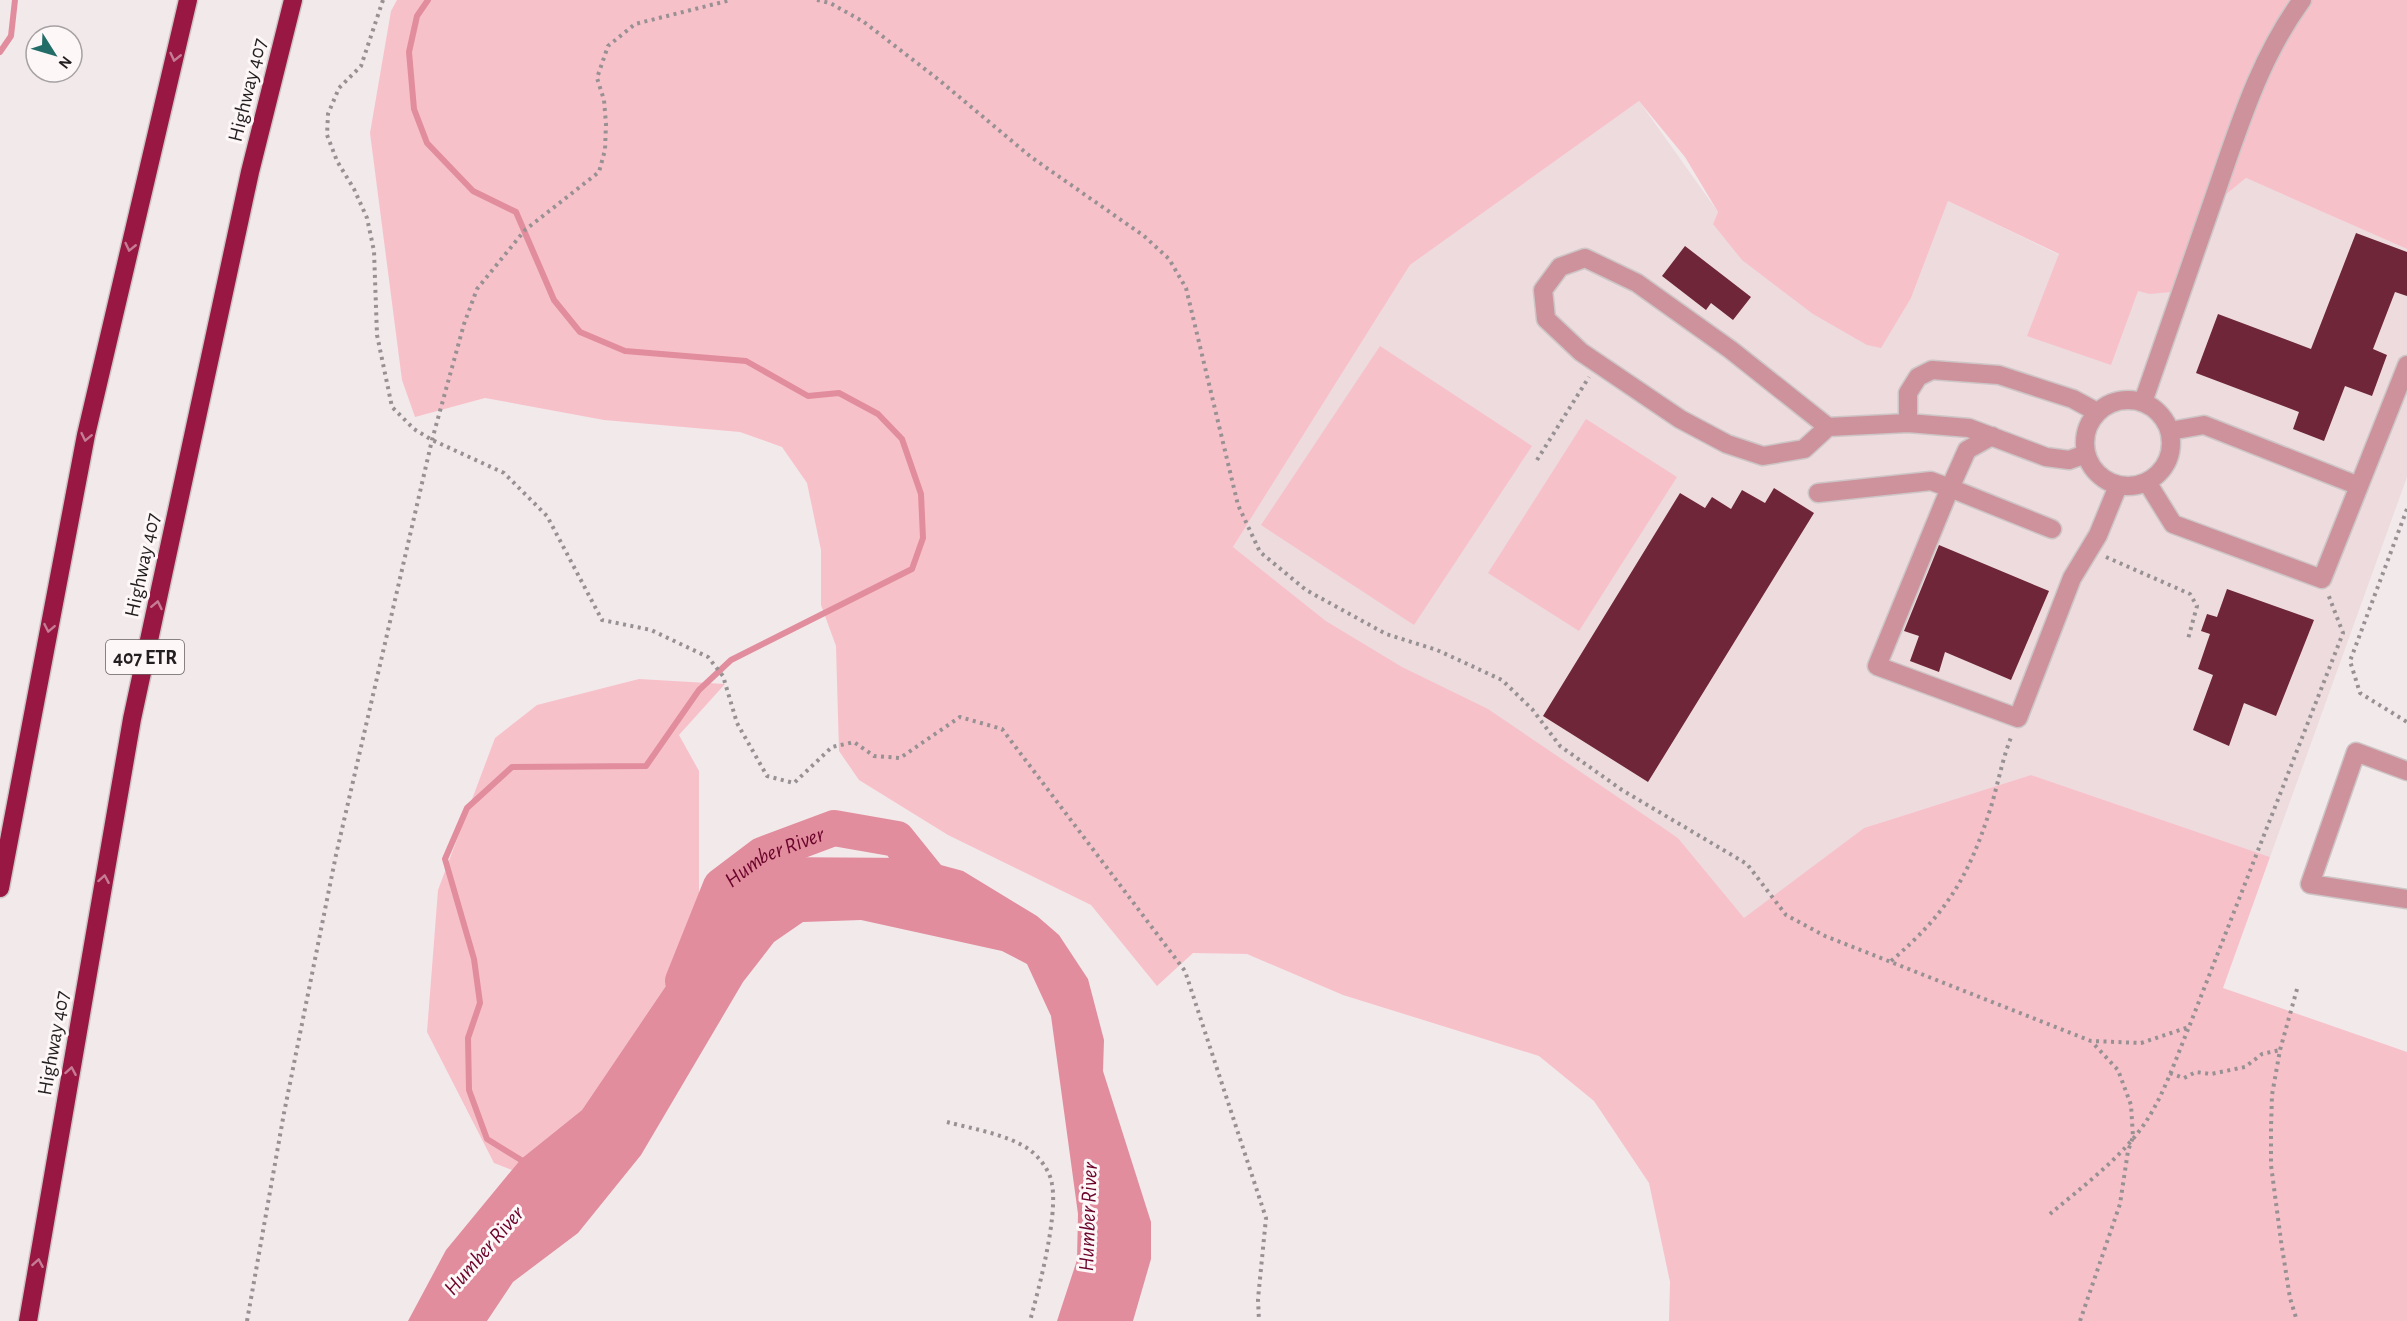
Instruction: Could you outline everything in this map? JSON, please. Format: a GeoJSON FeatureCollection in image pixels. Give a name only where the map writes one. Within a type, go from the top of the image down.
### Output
{"type":"FeatureCollection","features":[{"type":"Feature","properties":{"kind":"highway"},"geometry":{"type":"LineString","coordinates":[[0,888],[86,435],[188,0]]}},
{"type":"Feature","properties":{"kind":"highway","name":"Highway 407"},"geometry":{"type":"LineString","coordinates":[[28,1321],[132,719],[250,172],[293,0]]}},
{"type":"Feature","properties":{"kind":"lane"},"geometry":{"type":"LineString","coordinates":[[2143,402],[2258,75],[2272,45],[2302,0]]}},
{"type":"Feature","properties":{"kind":"lane"},"geometry":{"type":"LineString","coordinates":[[1828,427],[1731,350],[1637,283],[1585,258],[1560,267],[1543,290],[1546,319],[1581,352],[1680,419],[1727,444],[1763,456],[1804,449],[1828,427],[1908,423],[1969,428],[2046,457],[2069,460],[2086,454]]}},
{"type":"Feature","properties":{"kind":"lane"},"geometry":{"type":"LineString","coordinates":[[2147,482],[2173,524],[2322,579],[2407,365]]}},
{"type":"Feature","properties":{"kind":"lane"},"geometry":{"type":"LineString","coordinates":[[1908,423],[1908,393],[1918,377],[1932,370],[1999,375],[2073,399],[2097,412]]}},
{"type":"Feature","properties":{"kind":"lane"},"geometry":{"type":"LineString","coordinates":[[2131,399],[2143,402],[2160,414],[2170,431],[2171,446],[2168,461],[2160,473],[2147,482],[2133,486],[2118,486],[2097,474],[2090,465],[2086,454],[2086,432],[2097,412],[2108,405],[2119,400],[2131,399]]}},
{"type":"Feature","properties":{"kind":"lane"},"geometry":{"type":"LineString","coordinates":[[2170,431],[2204,425],[2359,486]]}},
{"type":"Feature","properties":{"kind":"lane"},"geometry":{"type":"LineString","coordinates":[[1992,436],[1967,450],[1877,666],[2018,718],[2072,578],[2098,535],[2118,486]]}},
{"type":"Feature","properties":{"kind":"lane"},"geometry":{"type":"LineString","coordinates":[[1818,493],[1931,481],[2052,529]]}},
{"type":"Feature","properties":{"kind":"lane"},"geometry":{"type":"LineString","coordinates":[[2407,771],[2356,752],[2310,884],[2407,899]]}},
{"type":"Feature","properties":{"kind":"path"},"geometry":{"type":"LineString","coordinates":[[383,0],[361,66],[339,88],[328,114],[327,135],[337,161],[354,189],[367,218],[374,251],[377,335],[392,407],[414,429],[432,440],[504,473],[547,516],[602,620],[651,630],[708,657],[723,676],[737,723],[767,776],[794,783],[832,747],[854,742],[874,756],[900,758],[960,717],[1002,729],[1185,970],[1266,1218],[1258,1299],[1259,1321]]}},
{"type":"Feature","properties":{"kind":"path"},"geometry":{"type":"LineString","coordinates":[[247,1321],[284,1113],[336,855],[432,440],[464,324],[477,289],[525,230],[599,172],[605,150],[606,124],[604,100],[597,78],[608,46],[635,24],[729,0]]}},
{"type":"Feature","properties":{"kind":"path"},"geometry":{"type":"LineString","coordinates":[[817,0],[830,3],[864,22],[939,80],[1022,150],[1144,236],[1169,259],[1186,288],[1238,505],[1260,552],[1306,590],[1386,634],[1437,650],[1502,680],[1532,709],[1560,746],[1622,790],[1747,864],[1786,915],[1825,936],[2091,1041],[2141,1043],[2189,1027]]}},
{"type":"Feature","properties":{"kind":"path"},"geometry":{"type":"LineString","coordinates":[[1537,460],[1597,363]]}},
{"type":"Feature","properties":{"kind":"path"},"geometry":{"type":"LineString","coordinates":[[2407,508],[2350,662],[2360,693],[2407,722]]}},
{"type":"Feature","properties":{"kind":"path"},"geometry":{"type":"LineString","coordinates":[[2089,549],[2190,594],[2197,606],[2188,639]]}},
{"type":"Feature","properties":{"kind":"path"},"geometry":{"type":"LineString","coordinates":[[2050,1214],[2094,1176],[2146,1122],[2170,1073],[2343,633],[2322,579]]}},
{"type":"Feature","properties":{"kind":"path"},"geometry":{"type":"LineString","coordinates":[[1891,961],[1926,928],[1959,886],[1990,810],[2018,718]]}},
{"type":"Feature","properties":{"kind":"path"},"geometry":{"type":"LineString","coordinates":[[2297,989],[2280,1050],[2272,1095],[2271,1165],[2286,1274],[2297,1321]]}},
{"type":"Feature","properties":{"kind":"path"},"geometry":{"type":"LineString","coordinates":[[2080,1321],[2120,1204],[2128,1151],[2133,1137],[2131,1105],[2118,1070],[2091,1041]]}},
{"type":"Feature","properties":{"kind":"path"},"geometry":{"type":"LineString","coordinates":[[2170,1073],[2184,1078],[2196,1072],[2211,1074],[2245,1067],[2262,1054],[2280,1050]]}},
{"type":"Feature","properties":{"kind":"path"},"geometry":{"type":"LineString","coordinates":[[947,1122],[1016,1143],[1039,1158],[1048,1172],[1052,1184],[1052,1219],[1030,1321]]}},
{"type":"Feature","properties":{"kind":"shaded area"},"geometry":{"type":"Polygon","coordinates":[[[397,0],[2407,0],[2407,249],[2246,178],[2224,196],[2181,291],[2150,294],[2138,291],[2111,365],[2027,336],[2059,254],[1948,201],[1911,298],[1881,348],[1867,345],[1813,314],[1742,260],[1713,224],[1718,212],[1685,157],[1639,101],[1410,265],[1233,547],[1326,621],[1402,667],[1488,709],[1678,838],[1744,918],[1864,828],[2031,775],[2270,857],[2223,988],[2407,1052],[2407,1321],[1669,1321],[1670,1282],[1649,1183],[1594,1101],[1539,1056],[1343,995],[1247,954],[1193,953],[1157,986],[1091,905],[948,835],[859,780],[839,751],[836,646],[821,605],[821,550],[807,483],[782,447],[740,432],[604,420],[485,398],[415,417],[402,380],[370,133],[391,11],[397,0]]]}},
{"type":"Feature","properties":{"kind":"shaded area"},"geometry":{"type":"Polygon","coordinates":[[[1639,101],[1718,212],[1713,224],[1911,298],[1948,201],[2132,290],[2224,196],[2246,178],[2407,249],[2407,477],[2270,857],[2031,775],[1864,828],[1744,919],[1678,838],[1326,621],[1233,547],[1410,265],[1639,101]]]}},
{"type":"Feature","properties":{"kind":"shaded area"},"geometry":{"type":"Polygon","coordinates":[[[1380,346],[1532,446],[1414,625],[1261,525],[1380,346]]]}},
{"type":"Feature","properties":{"kind":"shaded area"},"geometry":{"type":"Polygon","coordinates":[[[1586,419],[1677,477],[1579,631],[1488,573],[1586,419]]]}},
{"type":"Feature","properties":{"kind":"shaded area"},"geometry":{"type":"Polygon","coordinates":[[[639,679],[725,684],[679,735],[699,771],[699,937],[582,1110],[521,1159],[512,1170],[494,1163],[427,1032],[438,890],[495,738],[537,705],[639,679]]]}},
{"type":"Feature","properties":{"kind":"water"},"geometry":{"type":"Polygon","coordinates":[[[768,857],[915,858],[963,871],[1037,916],[1059,935],[1088,979],[1104,1040],[1103,1071],[1151,1222],[1151,1259],[1133,1321],[1057,1321],[1077,1260],[1078,1214],[1051,1016],[1027,964],[1002,951],[861,920],[803,922],[774,942],[743,982],[641,1155],[578,1233],[513,1282],[487,1321],[408,1321],[446,1250],[521,1159],[582,1110],[699,937],[768,857]]]}},
{"type":"Feature","properties":{"kind":"building"},"geometry":{"type":"Polygon","coordinates":[[[2356,233],[2407,252],[2407,296],[2395,292],[2373,349],[2387,355],[2372,396],[2345,386],[2324,441],[2293,429],[2299,412],[2196,373],[2218,314],[2311,349],[2356,233]]]}},
{"type":"Feature","properties":{"kind":"building"},"geometry":{"type":"Polygon","coordinates":[[[1685,246],[1751,297],[1733,320],[1711,303],[1706,310],[1662,276],[1685,246]]]}},
{"type":"Feature","properties":{"kind":"building"},"geometry":{"type":"Polygon","coordinates":[[[1774,488],[1814,513],[1648,782],[1543,716],[1680,493],[1705,508],[1712,497],[1731,509],[1742,490],[1765,503],[1774,488]]]}},
{"type":"Feature","properties":{"kind":"building"},"geometry":{"type":"Polygon","coordinates":[[[1939,545],[2049,591],[2011,680],[1945,652],[1939,672],[1910,661],[1919,636],[1904,631],[1939,545]]]}},
{"type":"Feature","properties":{"kind":"building"},"geometry":{"type":"Polygon","coordinates":[[[2227,589],[2314,620],[2276,716],[2244,703],[2229,746],[2193,730],[2213,675],[2198,669],[2210,634],[2201,631],[2207,614],[2217,617],[2227,589]]]}},
{"type":"Feature","properties":{"kind":"waterway"},"geometry":{"type":"LineString","coordinates":[[0,52],[11,36],[15,0]]}},
{"type":"Feature","properties":{"kind":"waterway"},"geometry":{"type":"LineString","coordinates":[[428,0],[417,16],[409,52],[414,109],[427,143],[473,191],[516,212],[554,300],[580,332],[625,351],[746,361],[808,396],[839,393],[878,414],[902,439],[921,494],[923,538],[912,569],[731,660],[699,690],[646,766],[512,767],[467,808],[445,859],[474,959],[480,1003],[468,1038],[469,1090],[487,1139],[526,1163]]}},
{"type":"Feature","properties":{"kind":"waterway","name":"Humber River"},"geometry":{"type":"LineString","coordinates":[[683,981],[721,886],[762,855],[834,828],[897,839],[934,885],[948,889]]}}]}
